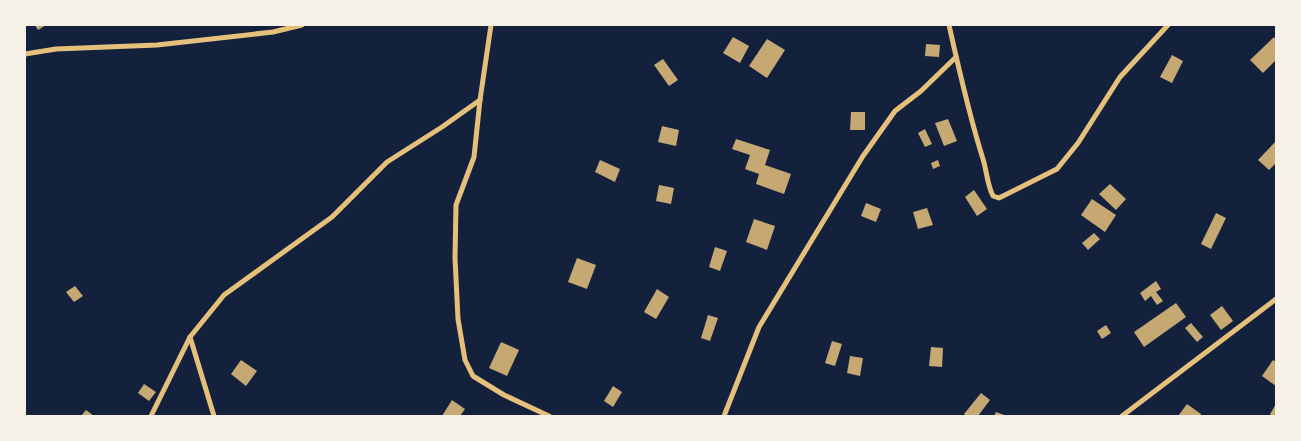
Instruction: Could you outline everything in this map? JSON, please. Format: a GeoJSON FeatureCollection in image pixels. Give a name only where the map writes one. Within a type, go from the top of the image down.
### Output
{"type":"FeatureCollection","features":[{"type":"Feature","properties":{"kind":"street"},"geometry":{"type":"LineString","coordinates":[[25,54],[56,49],[157,44],[273,32],[302,25]]}},
{"type":"Feature","properties":{"kind":"street"},"geometry":{"type":"LineString","coordinates":[[491,25],[474,156],[456,205],[455,258],[458,319],[465,360],[473,376],[504,395],[549,416]]}},
{"type":"Feature","properties":{"kind":"street"},"geometry":{"type":"LineString","coordinates":[[949,25],[969,111],[985,164],[989,188],[993,196],[999,198],[1057,169],[1078,143],[1120,77],[1168,25]]}},
{"type":"Feature","properties":{"kind":"street"},"geometry":{"type":"LineString","coordinates":[[724,416],[759,327],[863,156],[895,111],[921,92],[956,57]]}},
{"type":"Feature","properties":{"kind":"street"},"geometry":{"type":"LineString","coordinates":[[151,416],[190,336],[224,295],[332,217],[387,162],[480,100]]}},
{"type":"Feature","properties":{"kind":"street"},"geometry":{"type":"LineString","coordinates":[[1122,416],[1276,299]]}},
{"type":"Feature","properties":{"kind":"street"},"geometry":{"type":"LineString","coordinates":[[190,336],[214,416]]}},
{"type":"Feature","properties":{"kind":"building"},"geometry":{"type":"Polygon","coordinates":[[[35,25],[46,25],[38,30],[35,25]]]}},
{"type":"Feature","properties":{"kind":"building"},"geometry":{"type":"Polygon","coordinates":[[[733,37],[749,46],[740,63],[723,53],[733,37]]]}},
{"type":"Feature","properties":{"kind":"building"},"geometry":{"type":"Polygon","coordinates":[[[1274,37],[1276,40],[1276,60],[1263,73],[1250,60],[1274,37]]]}},
{"type":"Feature","properties":{"kind":"building"},"geometry":{"type":"Polygon","coordinates":[[[767,39],[785,50],[767,78],[749,66],[767,39]]]}},
{"type":"Feature","properties":{"kind":"building"},"geometry":{"type":"Polygon","coordinates":[[[926,44],[940,45],[939,57],[925,56],[926,44]]]}},
{"type":"Feature","properties":{"kind":"building"},"geometry":{"type":"Polygon","coordinates":[[[1172,55],[1183,61],[1172,83],[1160,77],[1172,55]]]}},
{"type":"Feature","properties":{"kind":"building"},"geometry":{"type":"Polygon","coordinates":[[[663,59],[678,80],[669,86],[654,65],[663,59]]]}},
{"type":"Feature","properties":{"kind":"building"},"geometry":{"type":"Polygon","coordinates":[[[851,112],[865,112],[865,130],[850,130],[851,112]]]}},
{"type":"Feature","properties":{"kind":"building"},"geometry":{"type":"Polygon","coordinates":[[[948,119],[957,141],[944,146],[935,123],[948,119]]]}},
{"type":"Feature","properties":{"kind":"building"},"geometry":{"type":"Polygon","coordinates":[[[662,126],[679,130],[676,146],[658,142],[662,126]]]}},
{"type":"Feature","properties":{"kind":"building"},"geometry":{"type":"Polygon","coordinates":[[[925,129],[932,144],[925,147],[918,133],[925,129]]]}},
{"type":"Feature","properties":{"kind":"building"},"geometry":{"type":"Polygon","coordinates":[[[736,139],[770,150],[765,165],[791,174],[784,194],[756,184],[759,174],[745,169],[750,155],[732,149],[736,139]]]}},
{"type":"Feature","properties":{"kind":"building"},"geometry":{"type":"Polygon","coordinates":[[[1276,141],[1276,163],[1269,170],[1258,160],[1276,141]]]}},
{"type":"Feature","properties":{"kind":"building"},"geometry":{"type":"Polygon","coordinates":[[[600,160],[620,169],[615,182],[595,172],[600,160]]]}},
{"type":"Feature","properties":{"kind":"building"},"geometry":{"type":"Polygon","coordinates":[[[938,160],[940,166],[933,169],[931,163],[938,160]]]}},
{"type":"Feature","properties":{"kind":"building"},"geometry":{"type":"Polygon","coordinates":[[[1110,184],[1126,199],[1116,210],[1099,194],[1110,184]]]}},
{"type":"Feature","properties":{"kind":"building"},"geometry":{"type":"Polygon","coordinates":[[[659,185],[674,188],[671,204],[656,201],[659,185]]]}},
{"type":"Feature","properties":{"kind":"building"},"geometry":{"type":"Polygon","coordinates":[[[974,190],[987,209],[977,216],[965,197],[974,190]]]}},
{"type":"Feature","properties":{"kind":"building"},"geometry":{"type":"Polygon","coordinates":[[[1092,199],[1116,215],[1105,232],[1081,215],[1092,199]]]}},
{"type":"Feature","properties":{"kind":"building"},"geometry":{"type":"Polygon","coordinates":[[[866,203],[881,209],[876,222],[861,216],[866,203]]]}},
{"type":"Feature","properties":{"kind":"building"},"geometry":{"type":"Polygon","coordinates":[[[927,208],[933,225],[918,229],[913,212],[927,208]]]}},
{"type":"Feature","properties":{"kind":"building"},"geometry":{"type":"Polygon","coordinates":[[[1216,213],[1226,218],[1211,249],[1201,244],[1216,213]]]}},
{"type":"Feature","properties":{"kind":"building"},"geometry":{"type":"Polygon","coordinates":[[[754,219],[775,226],[767,250],[746,242],[754,219]]]}},
{"type":"Feature","properties":{"kind":"building"},"geometry":{"type":"Polygon","coordinates":[[[1094,233],[1100,239],[1088,250],[1082,243],[1094,233]]]}},
{"type":"Feature","properties":{"kind":"building"},"geometry":{"type":"Polygon","coordinates":[[[715,247],[727,251],[720,271],[709,267],[715,247]]]}},
{"type":"Feature","properties":{"kind":"building"},"geometry":{"type":"Polygon","coordinates":[[[577,258],[596,265],[587,289],[568,282],[577,258]]]}},
{"type":"Feature","properties":{"kind":"building"},"geometry":{"type":"Polygon","coordinates":[[[1156,281],[1161,289],[1156,292],[1163,301],[1157,305],[1151,296],[1145,301],[1140,293],[1156,281]]]}},
{"type":"Feature","properties":{"kind":"building"},"geometry":{"type":"Polygon","coordinates":[[[75,286],[83,296],[74,302],[66,292],[75,286]]]}},
{"type":"Feature","properties":{"kind":"building"},"geometry":{"type":"Polygon","coordinates":[[[657,289],[669,297],[656,319],[644,312],[657,289]]]}},
{"type":"Feature","properties":{"kind":"building"},"geometry":{"type":"Polygon","coordinates":[[[1176,303],[1186,317],[1144,347],[1134,332],[1176,303]]]}},
{"type":"Feature","properties":{"kind":"building"},"geometry":{"type":"Polygon","coordinates":[[[1222,306],[1233,321],[1221,330],[1210,315],[1222,306]]]}},
{"type":"Feature","properties":{"kind":"building"},"geometry":{"type":"Polygon","coordinates":[[[708,315],[718,318],[710,341],[701,338],[708,315]]]}},
{"type":"Feature","properties":{"kind":"building"},"geometry":{"type":"Polygon","coordinates":[[[1191,323],[1203,337],[1197,342],[1185,328],[1191,323]]]}},
{"type":"Feature","properties":{"kind":"building"},"geometry":{"type":"Polygon","coordinates":[[[1106,325],[1111,333],[1102,339],[1097,331],[1106,325]]]}},
{"type":"Feature","properties":{"kind":"building"},"geometry":{"type":"Polygon","coordinates":[[[832,341],[842,344],[835,366],[825,363],[832,341]]]}},
{"type":"Feature","properties":{"kind":"building"},"geometry":{"type":"Polygon","coordinates":[[[501,342],[519,350],[507,376],[489,368],[501,342]]]}},
{"type":"Feature","properties":{"kind":"building"},"geometry":{"type":"Polygon","coordinates":[[[931,347],[943,348],[942,367],[929,366],[931,347]]]}},
{"type":"Feature","properties":{"kind":"building"},"geometry":{"type":"Polygon","coordinates":[[[850,356],[863,358],[860,376],[847,373],[850,356]]]}},
{"type":"Feature","properties":{"kind":"building"},"geometry":{"type":"Polygon","coordinates":[[[241,360],[257,371],[246,386],[231,374],[241,360]]]}},
{"type":"Feature","properties":{"kind":"building"},"geometry":{"type":"Polygon","coordinates":[[[1273,360],[1276,362],[1276,386],[1262,376],[1273,360]]]}},
{"type":"Feature","properties":{"kind":"building"},"geometry":{"type":"Polygon","coordinates":[[[144,384],[156,392],[149,401],[138,393],[144,384]]]}},
{"type":"Feature","properties":{"kind":"building"},"geometry":{"type":"Polygon","coordinates":[[[613,386],[622,392],[613,407],[604,401],[613,386]]]}},
{"type":"Feature","properties":{"kind":"building"},"geometry":{"type":"Polygon","coordinates":[[[981,393],[990,400],[978,416],[966,416],[964,414],[981,393]]]}},
{"type":"Feature","properties":{"kind":"building"},"geometry":{"type":"Polygon","coordinates":[[[452,400],[465,409],[460,416],[442,416],[452,400]]]}},
{"type":"Feature","properties":{"kind":"building"},"geometry":{"type":"Polygon","coordinates":[[[1187,404],[1201,414],[1200,416],[1178,416],[1187,404]]]}},
{"type":"Feature","properties":{"kind":"building"},"geometry":{"type":"Polygon","coordinates":[[[1276,404],[1276,416],[1272,416],[1270,414],[1276,404]]]}},
{"type":"Feature","properties":{"kind":"building"},"geometry":{"type":"Polygon","coordinates":[[[86,410],[94,416],[81,416],[86,410]]]}},
{"type":"Feature","properties":{"kind":"building"},"geometry":{"type":"Polygon","coordinates":[[[996,412],[1007,416],[994,416],[996,412]]]}}]}
